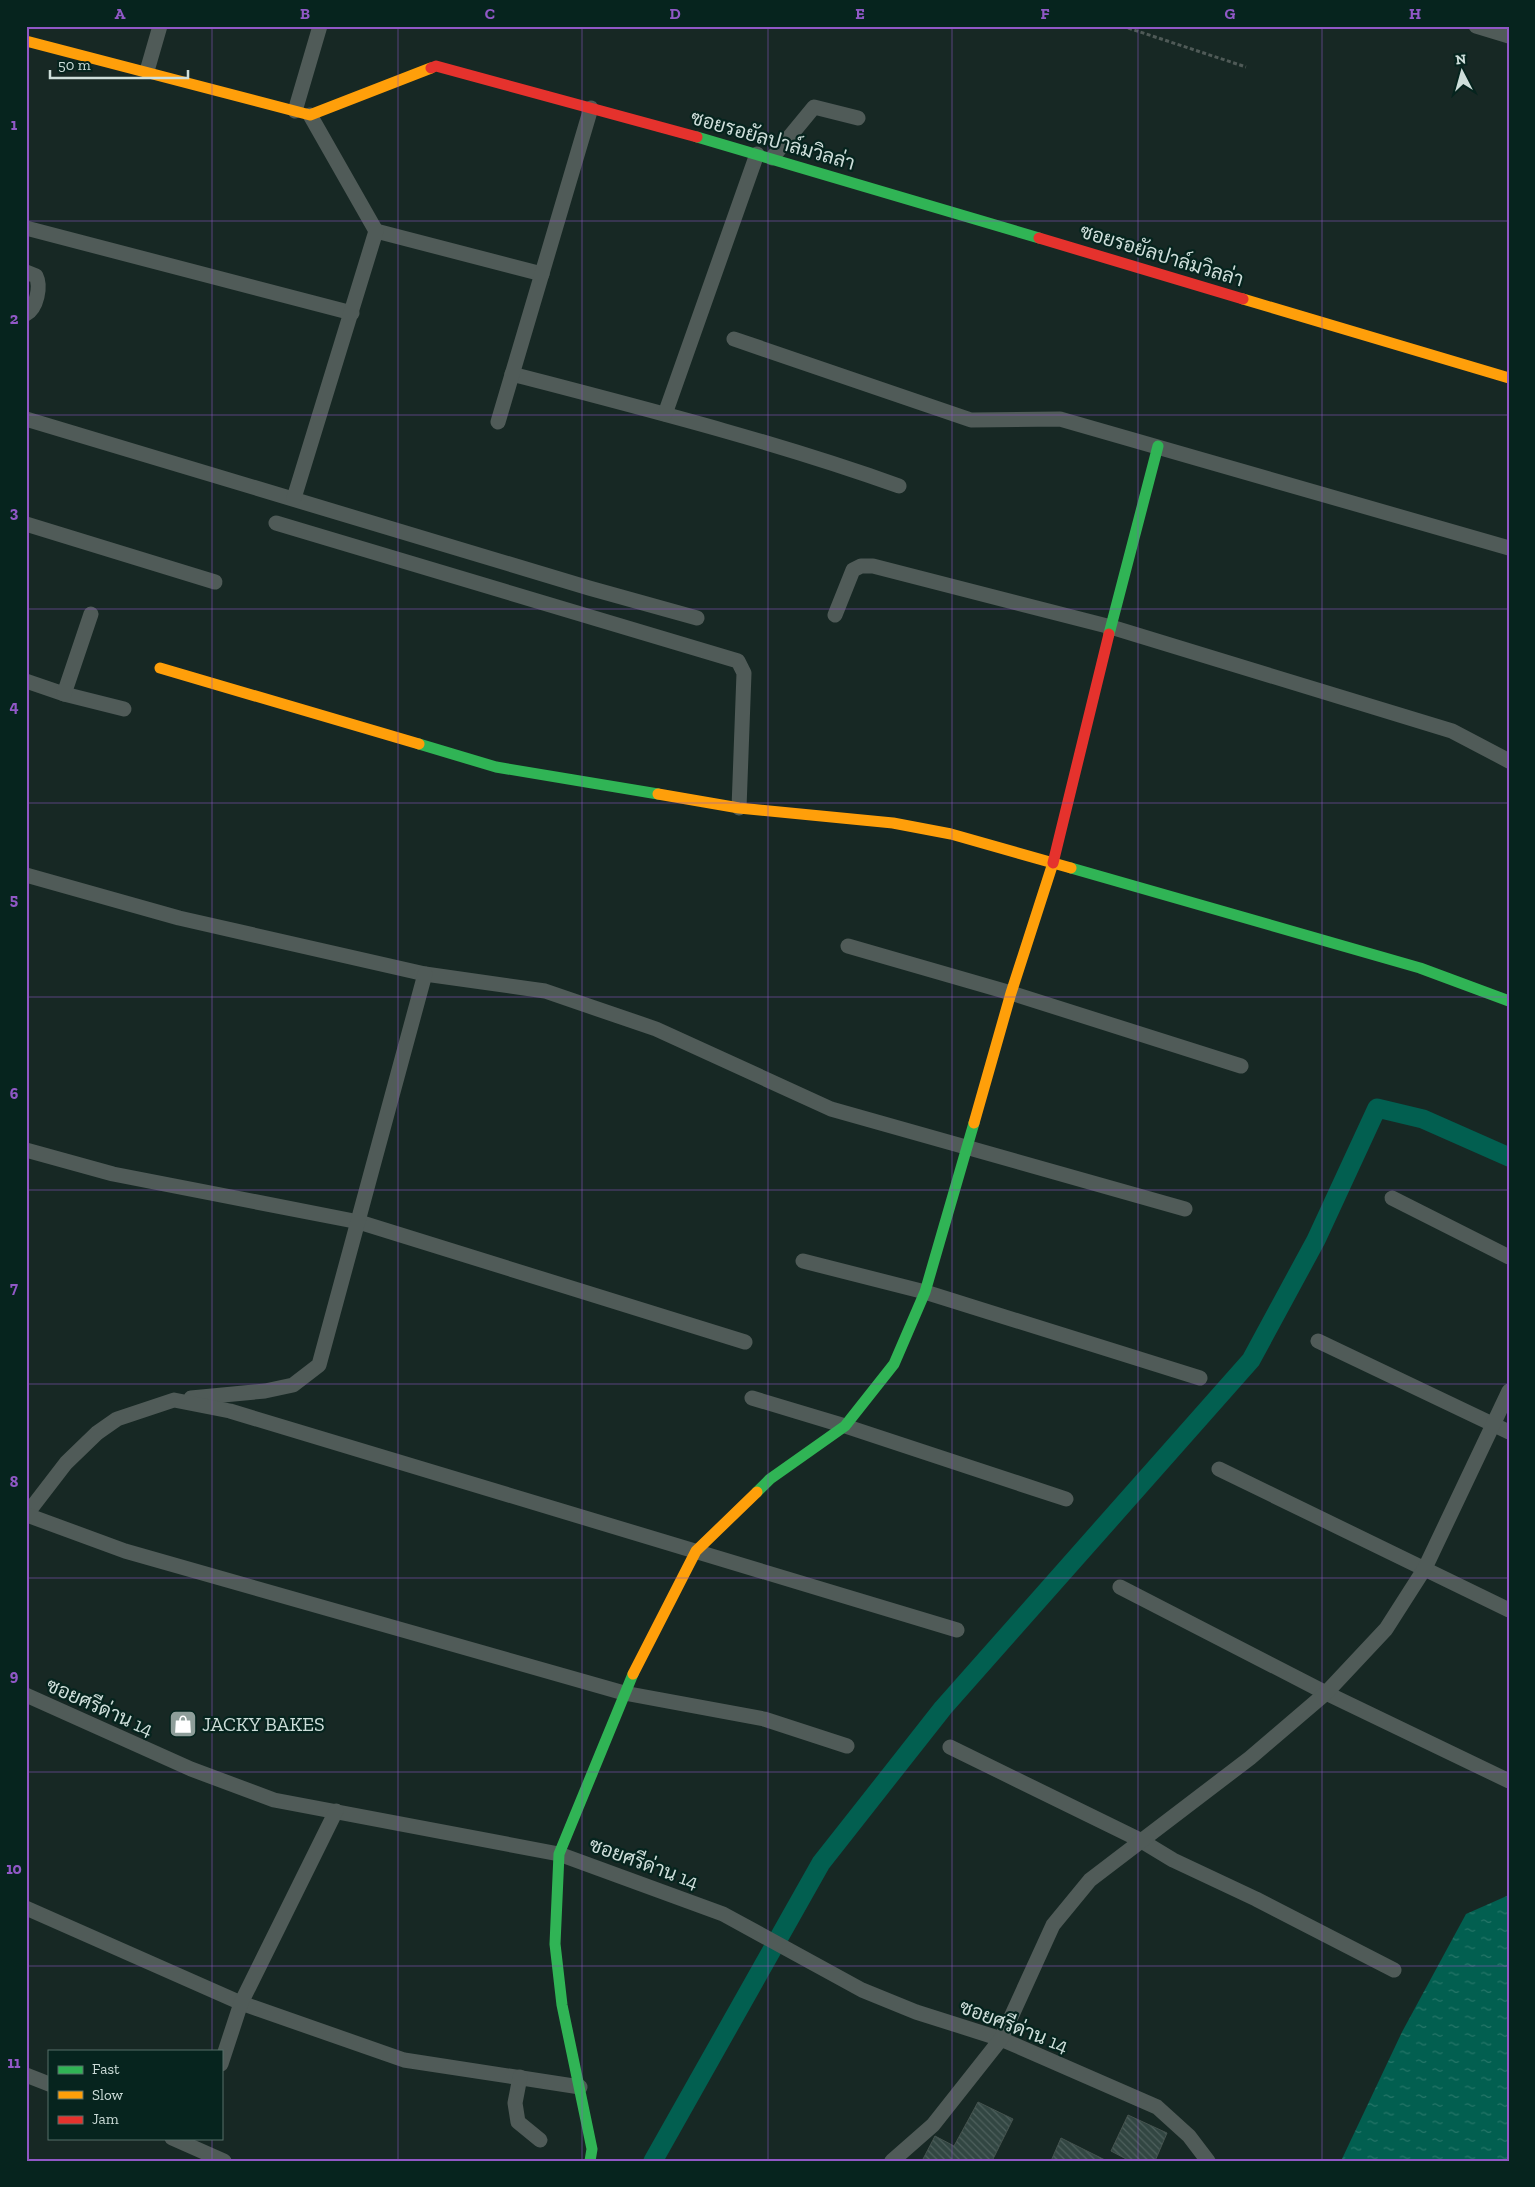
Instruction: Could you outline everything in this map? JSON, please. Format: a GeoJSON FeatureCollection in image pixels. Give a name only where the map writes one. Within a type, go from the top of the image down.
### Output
{"type":"FeatureCollection","features":[{"type":"Feature","properties":{"kind":"street"},"geometry":{"type":"LineString","coordinates":[[147,71],[160,26]]}},
{"type":"Feature","properties":{"kind":"street"},"geometry":{"type":"LineString","coordinates":[[294,111],[320,26]]}},
{"type":"Feature","properties":{"kind":"street"},"geometry":{"type":"LineString","coordinates":[[1476,26],[1509,36]]}},
{"type":"Feature","properties":{"kind":"street"},"geometry":{"type":"LineString","coordinates":[[26,41],[310,115],[376,231],[542,274]]}},
{"type":"Feature","properties":{"kind":"street","name":"ซอยรอยัลปาล์มวิลล่า"},"geometry":{"type":"LineString","coordinates":[[310,115],[436,66],[772,158],[1509,378]]}},
{"type":"Feature","properties":{"kind":"street"},"geometry":{"type":"LineString","coordinates":[[772,158],[814,107],[858,118]]}},
{"type":"Feature","properties":{"kind":"street"},"geometry":{"type":"LineString","coordinates":[[498,422],[591,108]]}},
{"type":"Feature","properties":{"kind":"street"},"geometry":{"type":"LineString","coordinates":[[665,414],[757,154]]}},
{"type":"Feature","properties":{"kind":"street"},"geometry":{"type":"LineString","coordinates":[[26,228],[352,313]]}},
{"type":"Feature","properties":{"kind":"street"},"geometry":{"type":"LineString","coordinates":[[294,498],[376,231]]}},
{"type":"Feature","properties":{"kind":"street"},"geometry":{"type":"LineString","coordinates":[[26,272],[36,276],[39,287],[33,305],[26,314]]}},
{"type":"Feature","properties":{"kind":"street"},"geometry":{"type":"LineString","coordinates":[[734,339],[971,420],[1060,419],[1509,548]]}},
{"type":"Feature","properties":{"kind":"street"},"geometry":{"type":"LineString","coordinates":[[512,374],[665,414],[841,465],[899,486]]}},
{"type":"Feature","properties":{"kind":"street"},"geometry":{"type":"LineString","coordinates":[[26,419],[589,588],[697,618]]}},
{"type":"Feature","properties":{"kind":"street"},"geometry":{"type":"LineString","coordinates":[[590,2161],[592,2149],[562,2005],[555,1944],[559,1854],[624,1693],[696,1551],[770,1479],[845,1426],[894,1364],[924,1292],[1011,993],[1053,862],[1110,627],[1158,446]]}},
{"type":"Feature","properties":{"kind":"street"},"geometry":{"type":"LineString","coordinates":[[276,523],[738,661],[744,672],[739,808]]}},
{"type":"Feature","properties":{"kind":"street"},"geometry":{"type":"LineString","coordinates":[[26,524],[215,582]]}},
{"type":"Feature","properties":{"kind":"street"},"geometry":{"type":"LineString","coordinates":[[834,614],[853,570],[861,566],[873,566],[1110,627],[1452,731],[1509,761]]}},
{"type":"Feature","properties":{"kind":"street"},"geometry":{"type":"LineString","coordinates":[[64,694],[91,614]]}},
{"type":"Feature","properties":{"kind":"street"},"geometry":{"type":"LineString","coordinates":[[160,668],[496,767],[739,808],[924,827],[1053,862],[1420,968],[1509,1001]]}},
{"type":"Feature","properties":{"kind":"street"},"geometry":{"type":"LineString","coordinates":[[26,681],[64,694],[124,709]]}},
{"type":"Feature","properties":{"kind":"street"},"geometry":{"type":"LineString","coordinates":[[26,875],[179,918],[425,974],[545,992],[598,1008],[664,1032],[831,1109],[1185,1209]]}},
{"type":"Feature","properties":{"kind":"street"},"geometry":{"type":"LineString","coordinates":[[848,946],[1011,993],[1241,1066]]}},
{"type":"Feature","properties":{"kind":"street"},"geometry":{"type":"LineString","coordinates":[[425,974],[319,1365],[293,1385],[265,1391],[174,1400],[117,1419],[97,1433],[66,1463],[26,1515],[125,1551],[624,1693],[764,1719],[847,1746]]}},
{"type":"Feature","properties":{"kind":"street"},"geometry":{"type":"LineString","coordinates":[[26,1150],[113,1174],[359,1222],[745,1342]]}},
{"type":"Feature","properties":{"kind":"street"},"geometry":{"type":"LineString","coordinates":[[1392,1198],[1509,1257]]}},
{"type":"Feature","properties":{"kind":"street"},"geometry":{"type":"LineString","coordinates":[[803,1261],[924,1292],[1200,1378]]}},
{"type":"Feature","properties":{"kind":"street"},"geometry":{"type":"LineString","coordinates":[[1318,1340],[1509,1432]]}},
{"type":"Feature","properties":{"kind":"street"},"geometry":{"type":"LineString","coordinates":[[892,2161],[933,2125],[1001,2039],[1053,1925],[1090,1880],[1250,1758],[1326,1693],[1386,1629],[1425,1568],[1509,1391]]}},
{"type":"Feature","properties":{"kind":"street"},"geometry":{"type":"LineString","coordinates":[[752,1398],[845,1426],[1066,1499]]}},
{"type":"Feature","properties":{"kind":"street"},"geometry":{"type":"LineString","coordinates":[[174,1400],[230,1411],[957,1630]]}},
{"type":"Feature","properties":{"kind":"street"},"geometry":{"type":"LineString","coordinates":[[1219,1469],[1509,1610]]}},
{"type":"Feature","properties":{"kind":"street"},"geometry":{"type":"LineString","coordinates":[[1120,1587],[1326,1693],[1509,1781]]}},
{"type":"Feature","properties":{"kind":"street","name":"ซอยศรีด่าน 14"},"geometry":{"type":"LineString","coordinates":[[26,1695],[201,1772],[274,1800],[559,1854],[723,1914],[862,1990],[916,2012],[1001,2039],[1157,2107],[1184,2131],[1208,2161]]}},
{"type":"Feature","properties":{"kind":"street"},"geometry":{"type":"LineString","coordinates":[[950,1747],[1140,1840],[1173,1860],[1256,1899],[1394,1970]]}},
{"type":"Feature","properties":{"kind":"street"},"geometry":{"type":"LineString","coordinates":[[222,2061],[241,2003],[336,1811]]}},
{"type":"Feature","properties":{"kind":"street"},"geometry":{"type":"LineString","coordinates":[[26,1908],[241,2003],[404,2060],[580,2087]]}},
{"type":"Feature","properties":{"kind":"street"},"geometry":{"type":"LineString","coordinates":[[26,2075],[48,2084]]}},
{"type":"Feature","properties":{"kind":"street"},"geometry":{"type":"LineString","coordinates":[[520,2077],[515,2103],[518,2122],[540,2140]]}},
{"type":"Feature","properties":{"kind":"street"},"geometry":{"type":"LineString","coordinates":[[176,2140],[224,2161]]}},
{"type":"Feature","properties":{"kind":"path"},"geometry":{"type":"LineString","coordinates":[[1122,26],[1246,66]]}},
{"type":"Feature","properties":{"kind":"water"},"geometry":{"type":"Polygon","coordinates":[[[1509,1895],[1509,2161],[1341,2161],[1402,2032],[1466,1914],[1509,1895]]]}},
{"type":"Feature","properties":{"kind":"building"},"geometry":{"type":"Polygon","coordinates":[[[978,2102],[1013,2119],[992,2161],[922,2161],[935,2136],[954,2146],[978,2102]]]}},
{"type":"Feature","properties":{"kind":"building"},"geometry":{"type":"Polygon","coordinates":[[[1128,2115],[1167,2133],[1155,2161],[1130,2161],[1111,2151],[1128,2115]]]}},
{"type":"Feature","properties":{"kind":"building"},"geometry":{"type":"Polygon","coordinates":[[[1061,2138],[1107,2161],[1051,2161],[1061,2138]]]}},
{"type":"Feature","properties":{"kind":"waterway"},"geometry":{"type":"LineString","coordinates":[[653,2161],[821,1863],[943,1708],[1251,1360],[1316,1240],[1377,1108],[1423,1119],[1509,1157]]}},
{"type":"Feature","properties":{"kind":"traffic: fast"},"geometry":{"type":"LineString","coordinates":[[697,137],[1039,238]]}},
{"type":"Feature","properties":{"kind":"traffic: fast"},"geometry":{"type":"LineString","coordinates":[[1109,634],[1158,446]]}},
{"type":"Feature","properties":{"kind":"traffic: fast"},"geometry":{"type":"LineString","coordinates":[[419,744],[496,767],[658,794]]}},
{"type":"Feature","properties":{"kind":"traffic: fast"},"geometry":{"type":"LineString","coordinates":[[1071,868],[1420,968],[1509,1001]]}},
{"type":"Feature","properties":{"kind":"traffic: fast"},"geometry":{"type":"LineString","coordinates":[[757,1492],[770,1479],[845,1426],[894,1364],[925,1292],[974,1123]]}},
{"type":"Feature","properties":{"kind":"traffic: fast"},"geometry":{"type":"LineString","coordinates":[[590,2161],[592,2149],[562,2005],[555,1944],[559,1854],[633,1674]]}},
{"type":"Feature","properties":{"kind":"traffic: slow"},"geometry":{"type":"LineString","coordinates":[[26,41],[310,115],[431,68]]}},
{"type":"Feature","properties":{"kind":"traffic: slow"},"geometry":{"type":"LineString","coordinates":[[1243,299],[1509,378]]}},
{"type":"Feature","properties":{"kind":"traffic: slow"},"geometry":{"type":"LineString","coordinates":[[160,668],[419,744]]}},
{"type":"Feature","properties":{"kind":"traffic: slow"},"geometry":{"type":"LineString","coordinates":[[658,794],[739,808],[893,823],[951,834],[1071,868]]}},
{"type":"Feature","properties":{"kind":"traffic: slow"},"geometry":{"type":"LineString","coordinates":[[974,1123],[1011,993],[1053,863]]}},
{"type":"Feature","properties":{"kind":"traffic: slow"},"geometry":{"type":"LineString","coordinates":[[633,1674],[696,1551],[757,1492]]}},
{"type":"Feature","properties":{"kind":"traffic: jam"},"geometry":{"type":"LineString","coordinates":[[431,68],[436,66],[697,137]]}},
{"type":"Feature","properties":{"kind":"traffic: jam"},"geometry":{"type":"LineString","coordinates":[[1039,238],[1243,299]]}},
{"type":"Feature","properties":{"kind":"traffic: jam"},"geometry":{"type":"LineString","coordinates":[[1053,863],[1109,634]]}},
{"type":"Feature","properties":{"kind":"place","name":"JACKY BAKES"},"geometry":{"type":"Point","coordinates":[183,1724]}}]}
